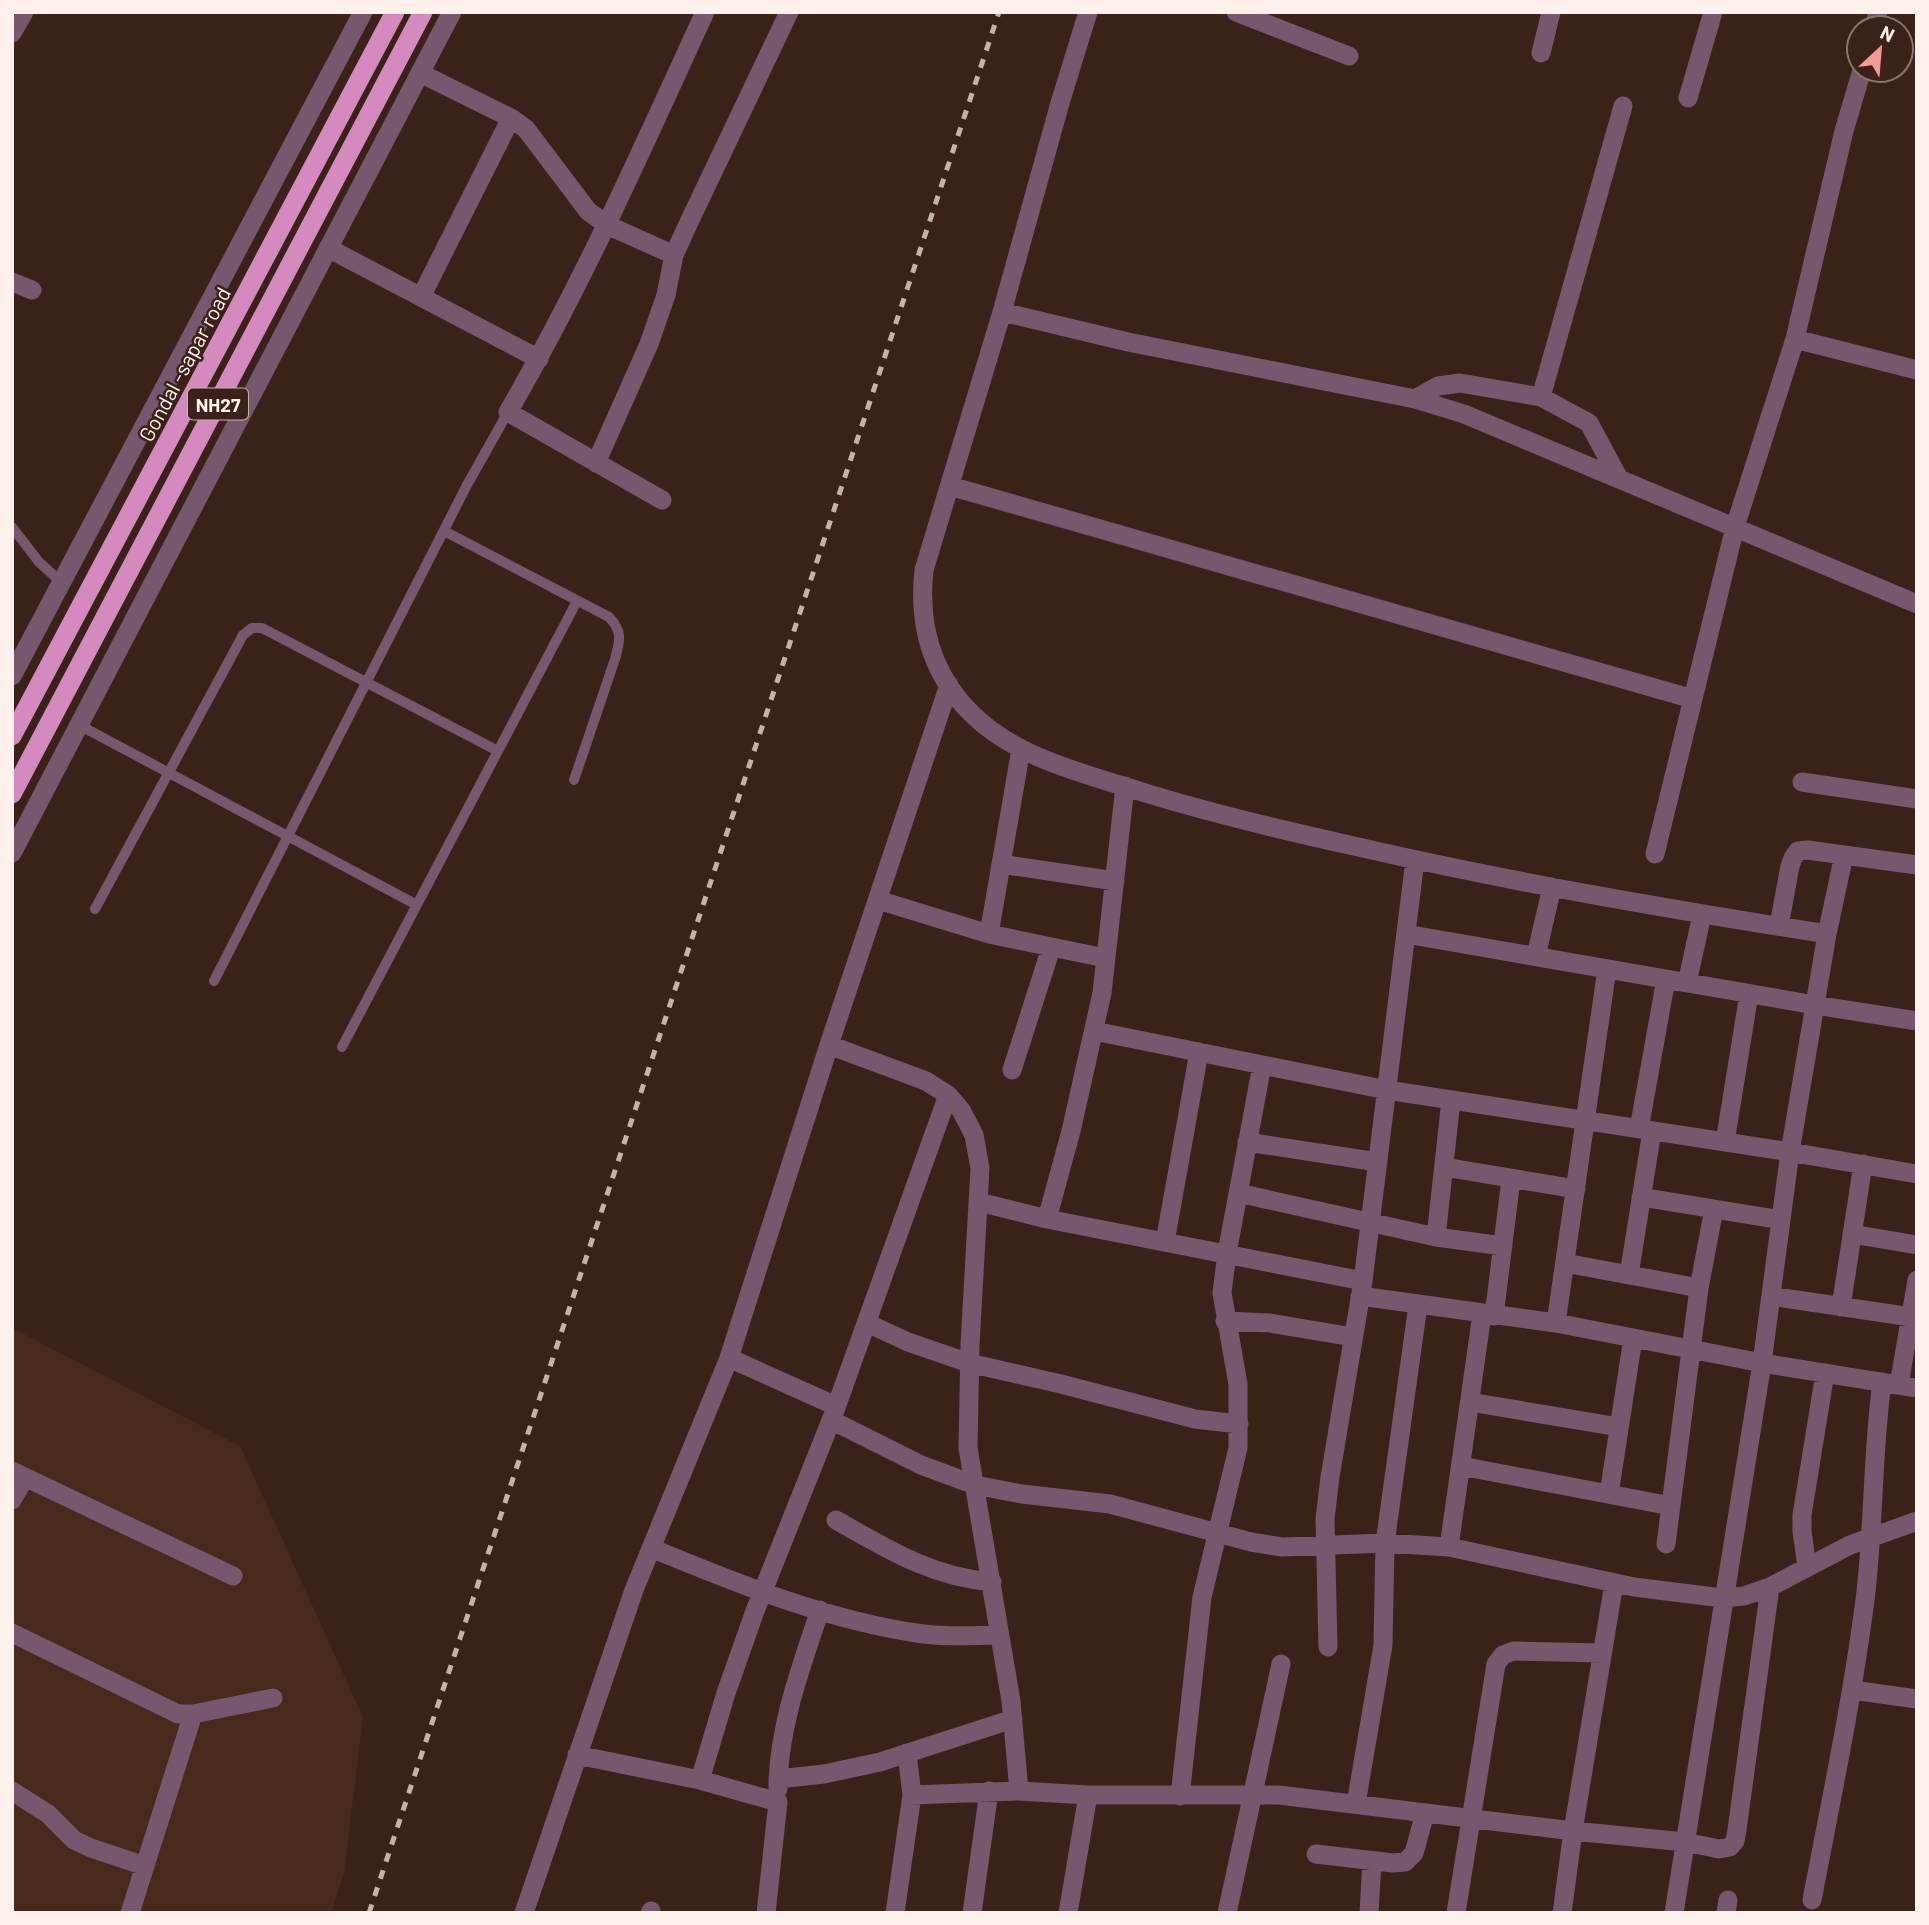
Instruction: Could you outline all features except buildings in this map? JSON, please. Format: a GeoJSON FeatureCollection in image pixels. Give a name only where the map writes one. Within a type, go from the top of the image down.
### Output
{"type":"FeatureCollection","features":[{"type":"Feature","properties":{"kind":"highway","name":"Gondal -sapar road"},"geometry":{"type":"LineString","coordinates":[[12,736],[395,12]]}},
{"type":"Feature","properties":{"kind":"highway","name":"NH27"},"geometry":{"type":"LineString","coordinates":[[12,794],[423,12]]}},
{"type":"Feature","properties":{"kind":"street"},"geometry":{"type":"LineString","coordinates":[[12,33],[24,12]]}},
{"type":"Feature","properties":{"kind":"street"},"geometry":{"type":"LineString","coordinates":[[12,676],[363,12]]}},
{"type":"Feature","properties":{"kind":"street"},"geometry":{"type":"LineString","coordinates":[[12,853],[452,12]]}},
{"type":"Feature","properties":{"kind":"street"},"geometry":{"type":"LineString","coordinates":[[662,500],[508,412],[539,359],[607,225],[705,12]]}},
{"type":"Feature","properties":{"kind":"street"},"geometry":{"type":"LineString","coordinates":[[596,463],[649,344],[666,295],[674,255],[789,12]]}},
{"type":"Feature","properties":{"kind":"street"},"geometry":{"type":"LineString","coordinates":[[1088,12],[1002,312],[924,569],[922,621],[931,653],[949,685],[971,713],[995,733],[1021,748],[1125,786],[1210,813],[1415,860],[1552,887],[1702,915],[1827,934]]}},
{"type":"Feature","properties":{"kind":"street"},"geometry":{"type":"LineString","coordinates":[[1236,12],[1349,56]]}},
{"type":"Feature","properties":{"kind":"street"},"geometry":{"type":"LineString","coordinates":[[1541,53],[1551,12]]}},
{"type":"Feature","properties":{"kind":"street"},"geometry":{"type":"LineString","coordinates":[[1688,98],[1713,12]]}},
{"type":"Feature","properties":{"kind":"street"},"geometry":{"type":"LineString","coordinates":[[420,73],[511,118],[526,129],[578,200],[607,225],[674,255]]}},
{"type":"Feature","properties":{"kind":"street"},"geometry":{"type":"LineString","coordinates":[[1655,854],[1735,527],[1795,339],[1844,131],[1858,84]]}},
{"type":"Feature","properties":{"kind":"street"},"geometry":{"type":"LineString","coordinates":[[1541,397],[1623,106]]}},
{"type":"Feature","properties":{"kind":"street"},"geometry":{"type":"LineString","coordinates":[[421,298],[511,118]]}},
{"type":"Feature","properties":{"kind":"street"},"geometry":{"type":"LineString","coordinates":[[328,248],[539,359]]}},
{"type":"Feature","properties":{"kind":"street"},"geometry":{"type":"LineString","coordinates":[[12,282],[32,290]]}},
{"type":"Feature","properties":{"kind":"street"},"geometry":{"type":"LineString","coordinates":[[1002,312],[1128,342],[1415,400],[1464,414],[1917,604]]}},
{"type":"Feature","properties":{"kind":"street"},"geometry":{"type":"LineString","coordinates":[[1795,339],[1917,370]]}},
{"type":"Feature","properties":{"kind":"street"},"geometry":{"type":"LineString","coordinates":[[1415,400],[1438,386],[1460,383],[1541,397],[1589,423],[1618,477]]}},
{"type":"Feature","properties":{"kind":"street"},"geometry":{"type":"LineString","coordinates":[[950,486],[1693,699]]}},
{"type":"Feature","properties":{"kind":"street"},"geometry":{"type":"LineString","coordinates":[[524,1913],[634,1590],[729,1358],[829,1045],[949,685]]}},
{"type":"Feature","properties":{"kind":"street"},"geometry":{"type":"LineString","coordinates":[[989,934],[1021,748]]}},
{"type":"Feature","properties":{"kind":"street"},"geometry":{"type":"LineString","coordinates":[[1802,782],[1917,799]]}},
{"type":"Feature","properties":{"kind":"street"},"geometry":{"type":"LineString","coordinates":[[1047,1219],[1071,1132],[1102,993],[1125,786]]}},
{"type":"Feature","properties":{"kind":"street"},"geometry":{"type":"LineString","coordinates":[[1779,926],[1790,866],[1798,851],[1808,850],[1917,865]]}},
{"type":"Feature","properties":{"kind":"street"},"geometry":{"type":"LineString","coordinates":[[1674,1913],[1722,1598],[1762,1363],[1790,1152],[1827,934],[1844,855]]}},
{"type":"Feature","properties":{"kind":"street"},"geometry":{"type":"LineString","coordinates":[[1328,1647],[1324,1547],[1330,1477],[1362,1289],[1415,860]]}},
{"type":"Feature","properties":{"kind":"street"},"geometry":{"type":"LineString","coordinates":[[1001,864],[1115,881]]}},
{"type":"Feature","properties":{"kind":"street"},"geometry":{"type":"LineString","coordinates":[[1536,956],[1552,887]]}},
{"type":"Feature","properties":{"kind":"street"},"geometry":{"type":"LineString","coordinates":[[878,900],[989,934],[1105,958]]}},
{"type":"Feature","properties":{"kind":"street"},"geometry":{"type":"LineString","coordinates":[[1687,983],[1702,915]]}},
{"type":"Feature","properties":{"kind":"street"},"geometry":{"type":"LineString","coordinates":[[1406,934],[1917,1021]]}},
{"type":"Feature","properties":{"kind":"street"},"geometry":{"type":"LineString","coordinates":[[1012,1070],[1051,948]]}},
{"type":"Feature","properties":{"kind":"street"},"geometry":{"type":"LineString","coordinates":[[1556,1322],[1607,969]]}},
{"type":"Feature","properties":{"kind":"street"},"geometry":{"type":"LineString","coordinates":[[1629,1275],[1641,1197],[1646,1130],[1666,979]]}},
{"type":"Feature","properties":{"kind":"street"},"geometry":{"type":"LineString","coordinates":[[1725,1142],[1749,994]]}},
{"type":"Feature","properties":{"kind":"street"},"geometry":{"type":"LineString","coordinates":[[1094,1031],[1387,1090],[1917,1174]]}},
{"type":"Feature","properties":{"kind":"street"},"geometry":{"type":"LineString","coordinates":[[829,1045],[926,1081],[948,1095],[961,1110],[974,1135],[980,1168],[969,1363],[968,1448],[1013,1719],[1018,1791]]}},
{"type":"Feature","properties":{"kind":"street"},"geometry":{"type":"LineString","coordinates":[[1166,1242],[1199,1052]]}},
{"type":"Feature","properties":{"kind":"street"},"geometry":{"type":"LineString","coordinates":[[1180,1796],[1202,1597],[1238,1448],[1238,1384],[1222,1293],[1262,1065]]}},
{"type":"Feature","properties":{"kind":"street"},"geometry":{"type":"LineString","coordinates":[[700,1780],[726,1693],[762,1592],[834,1413],[948,1095]]}},
{"type":"Feature","properties":{"kind":"street"},"geometry":{"type":"LineString","coordinates":[[1436,1237],[1451,1100]]}},
{"type":"Feature","properties":{"kind":"street"},"geometry":{"type":"LineString","coordinates":[[1247,1142],[1378,1161]]}},
{"type":"Feature","properties":{"kind":"street"},"geometry":{"type":"LineString","coordinates":[[1841,1307],[1863,1164]]}},
{"type":"Feature","properties":{"kind":"street"},"geometry":{"type":"LineString","coordinates":[[1444,1167],[1576,1189]]}},
{"type":"Feature","properties":{"kind":"street"},"geometry":{"type":"LineString","coordinates":[[1449,1547],[1470,1402],[1503,1246],[1511,1179]]}},
{"type":"Feature","properties":{"kind":"street"},"geometry":{"type":"LineString","coordinates":[[1238,1193],[1436,1237],[1503,1246]]}},
{"type":"Feature","properties":{"kind":"street"},"geometry":{"type":"LineString","coordinates":[[1641,1197],[1781,1220]]}},
{"type":"Feature","properties":{"kind":"street"},"geometry":{"type":"LineString","coordinates":[[979,1202],[1047,1219],[1227,1253],[1418,1305],[1556,1322],[1691,1350],[1899,1385]]}},
{"type":"Feature","properties":{"kind":"street"},"geometry":{"type":"LineString","coordinates":[[1666,1544],[1699,1288],[1714,1209]]}},
{"type":"Feature","properties":{"kind":"street"},"geometry":{"type":"LineString","coordinates":[[1853,1234],[1917,1245]]}},
{"type":"Feature","properties":{"kind":"street"},"geometry":{"type":"LineString","coordinates":[[1565,1263],[1699,1288]]}},
{"type":"Feature","properties":{"kind":"street"},"geometry":{"type":"LineString","coordinates":[[1812,1900],[1852,1690],[1872,1536],[1874,1452],[1899,1385],[1917,1280]]}},
{"type":"Feature","properties":{"kind":"street"},"geometry":{"type":"LineString","coordinates":[[1771,1296],[1911,1317]]}},
{"type":"Feature","properties":{"kind":"street"},"geometry":{"type":"LineString","coordinates":[[1356,1804],[1383,1645],[1385,1543],[1418,1305]]}},
{"type":"Feature","properties":{"kind":"street"},"geometry":{"type":"LineString","coordinates":[[1225,1321],[1270,1323],[1353,1337]]}},
{"type":"Feature","properties":{"kind":"street"},"geometry":{"type":"LineString","coordinates":[[867,1323],[908,1342],[969,1363],[1195,1419],[1239,1424]]}},
{"type":"Feature","properties":{"kind":"street"},"geometry":{"type":"LineString","coordinates":[[1609,1494],[1633,1338]]}},
{"type":"Feature","properties":{"kind":"street"},"geometry":{"type":"LineString","coordinates":[[729,1358],[834,1413],[921,1465],[975,1485],[1022,1494],[1110,1504],[1251,1542],[1282,1547],[1385,1543],[1449,1547],[1614,1583],[1722,1598],[1744,1597],[1770,1587],[1872,1536],[1917,1521]]}},
{"type":"Feature","properties":{"kind":"street"},"geometry":{"type":"LineString","coordinates":[[1807,1567],[1802,1515],[1825,1373]]}},
{"type":"Feature","properties":{"kind":"street"},"geometry":{"type":"LineString","coordinates":[[1470,1402],[1619,1427]]}},
{"type":"Feature","properties":{"kind":"street"},"geometry":{"type":"LineString","coordinates":[[1461,1466],[1671,1506]]}},
{"type":"Feature","properties":{"kind":"street"},"geometry":{"type":"LineString","coordinates":[[12,1500],[19,1474],[233,1576]]}},
{"type":"Feature","properties":{"kind":"street"},"geometry":{"type":"LineString","coordinates":[[836,1520],[913,1562],[940,1573],[966,1580],[992,1582]]}},
{"type":"Feature","properties":{"kind":"street"},"geometry":{"type":"LineString","coordinates":[[651,1548],[762,1592],[876,1626],[926,1634],[999,1635]]}},
{"type":"Feature","properties":{"kind":"street"},"geometry":{"type":"LineString","coordinates":[[1562,1913],[1614,1583]]}},
{"type":"Feature","properties":{"kind":"street"},"geometry":{"type":"LineString","coordinates":[[912,1795],[1018,1791],[1088,1795],[1279,1795],[1685,1842],[1719,1849],[1730,1847],[1735,1841],[1770,1587]]}},
{"type":"Feature","properties":{"kind":"street"},"geometry":{"type":"LineString","coordinates":[[766,1913],[783,1739],[797,1682],[820,1610]]}},
{"type":"Feature","properties":{"kind":"street"},"geometry":{"type":"LineString","coordinates":[[12,1633],[178,1714],[193,1714],[272,1698]]}},
{"type":"Feature","properties":{"kind":"street"},"geometry":{"type":"LineString","coordinates":[[1456,1913],[1496,1664],[1503,1655],[1513,1651],[1602,1653]]}},
{"type":"Feature","properties":{"kind":"street"},"geometry":{"type":"LineString","coordinates":[[1227,1913],[1281,1664]]}},
{"type":"Feature","properties":{"kind":"street"},"geometry":{"type":"LineString","coordinates":[[1852,1690],[1917,1699]]}},
{"type":"Feature","properties":{"kind":"street"},"geometry":{"type":"LineString","coordinates":[[130,1913],[193,1714]]}},
{"type":"Feature","properties":{"kind":"street"},"geometry":{"type":"LineString","coordinates":[[778,1779],[880,1762],[1013,1719]]}},
{"type":"Feature","properties":{"kind":"street"},"geometry":{"type":"LineString","coordinates":[[895,1913],[912,1795],[907,1753]]}},
{"type":"Feature","properties":{"kind":"street"},"geometry":{"type":"LineString","coordinates":[[577,1755],[700,1780],[778,1802]]}},
{"type":"Feature","properties":{"kind":"street"},"geometry":{"type":"LineString","coordinates":[[12,1791],[48,1814],[74,1840],[145,1866]]}},
{"type":"Feature","properties":{"kind":"street"},"geometry":{"type":"LineString","coordinates":[[972,1913],[989,1791]]}},
{"type":"Feature","properties":{"kind":"street"},"geometry":{"type":"LineString","coordinates":[[1068,1913],[1088,1795]]}},
{"type":"Feature","properties":{"kind":"street"},"geometry":{"type":"LineString","coordinates":[[1316,1854],[1405,1863],[1413,1853],[1425,1813]]}},
{"type":"Feature","properties":{"kind":"street"},"geometry":{"type":"LineString","coordinates":[[1368,1913],[1372,1861]]}},
{"type":"Feature","properties":{"kind":"lane"},"geometry":{"type":"LineString","coordinates":[[215,981],[443,531],[508,412]]}},
{"type":"Feature","properties":{"kind":"lane"},"geometry":{"type":"LineString","coordinates":[[12,527],[39,562],[62,583]]}},
{"type":"Feature","properties":{"kind":"lane"},"geometry":{"type":"LineString","coordinates":[[443,531],[609,617],[618,627],[620,640],[574,780]]}},
{"type":"Feature","properties":{"kind":"lane"},"geometry":{"type":"LineString","coordinates":[[342,1047],[577,601]]}},
{"type":"Feature","properties":{"kind":"lane"},"geometry":{"type":"LineString","coordinates":[[95,909],[243,635],[252,628],[262,628],[498,751]]}},
{"type":"Feature","properties":{"kind":"lane"},"geometry":{"type":"LineString","coordinates":[[79,725],[417,905]]}},
{"type":"Feature","properties":{"kind":"shaded area"},"geometry":{"type":"Polygon","coordinates":[[[12,1328],[240,1446],[363,1717],[344,1873],[331,1913],[12,1913],[12,1328]]]}},
{"type":"Feature","properties":{"kind":"railway"},"geometry":{"type":"LineString","coordinates":[[369,1913],[999,12]]}}]}
